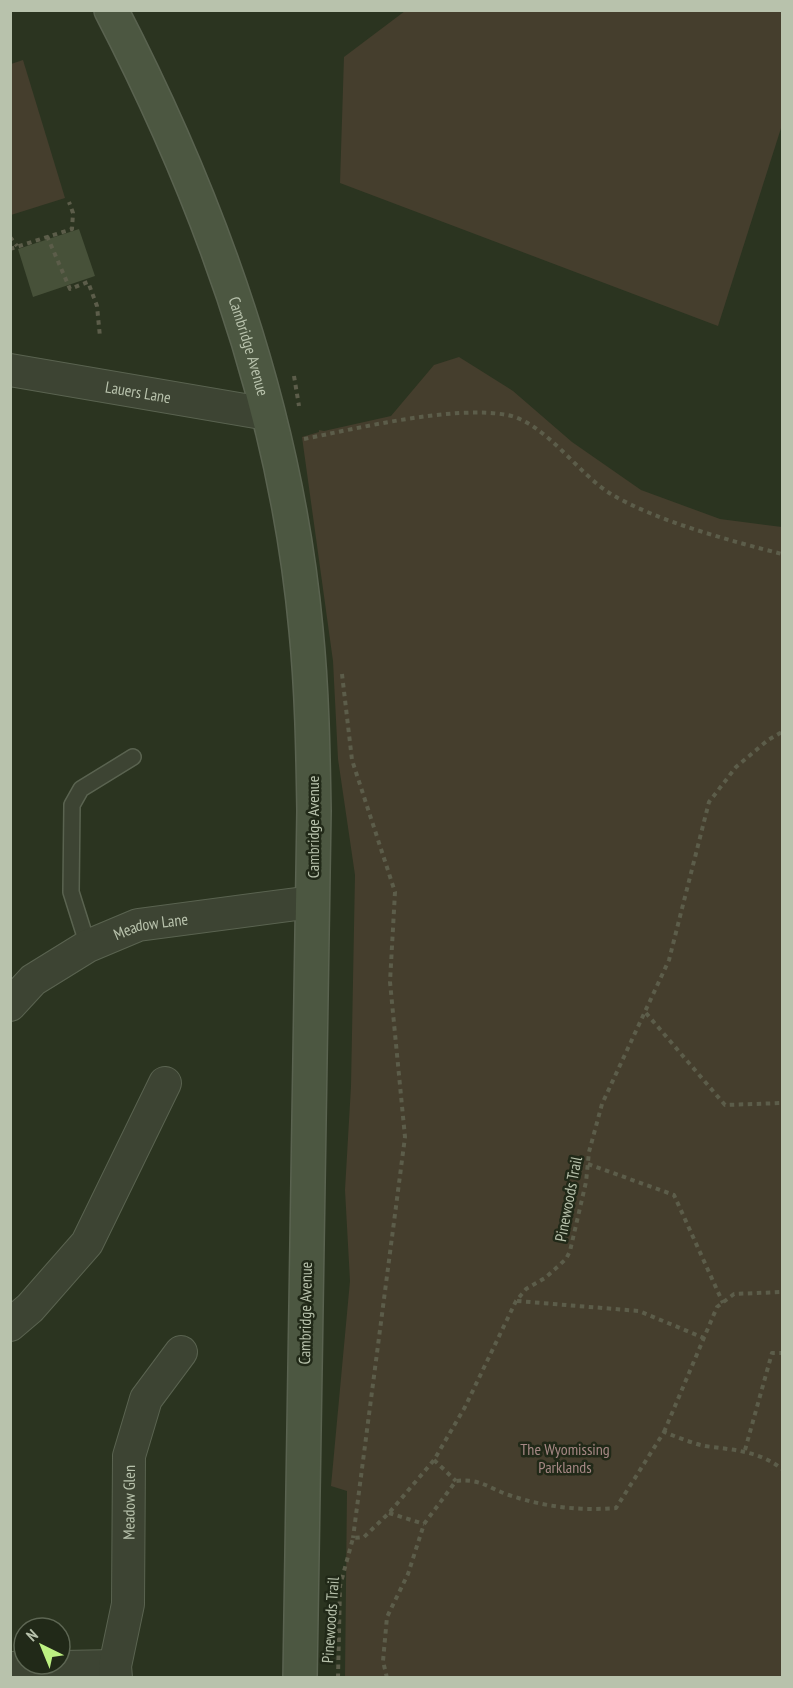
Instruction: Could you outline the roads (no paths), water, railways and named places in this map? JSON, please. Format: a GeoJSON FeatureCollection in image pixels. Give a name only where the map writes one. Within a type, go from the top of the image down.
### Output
{"type":"FeatureCollection","features":[{"type":"Feature","properties":{"kind":"street","name":"Cambridge Avenue"},"geometry":{"type":"LineString","coordinates":[[111,10],[151,87],[193,181],[232,288],[268,414],[299,573],[306,629],[312,722],[312,902],[300,1677]]}},
{"type":"Feature","properties":{"kind":"street","name":"Lauers Lane"},"geometry":{"type":"LineString","coordinates":[[10,370],[268,414]]}},
{"type":"Feature","properties":{"kind":"street","name":"Meadow Lane"},"geometry":{"type":"LineString","coordinates":[[10,1005],[33,980],[88,946],[138,925],[312,902]]}},
{"type":"Feature","properties":{"kind":"street"},"geometry":{"type":"LineString","coordinates":[[10,1325],[30,1308],[87,1243],[165,1083]]}},
{"type":"Feature","properties":{"kind":"street","name":"Meadow Glen"},"geometry":{"type":"LineString","coordinates":[[10,1668],[116,1672],[129,1604],[129,1456],[146,1399],[181,1352]]}},
{"type":"Feature","properties":{"kind":"lane"},"geometry":{"type":"LineString","coordinates":[[88,946],[71,892],[72,805],[81,789],[133,757]]}},
{"type":"Feature","properties":{"kind":"park label","name":"The Wyomissing Parklands"},"geometry":{"type":"Point","coordinates":[565,1458]}}]}
